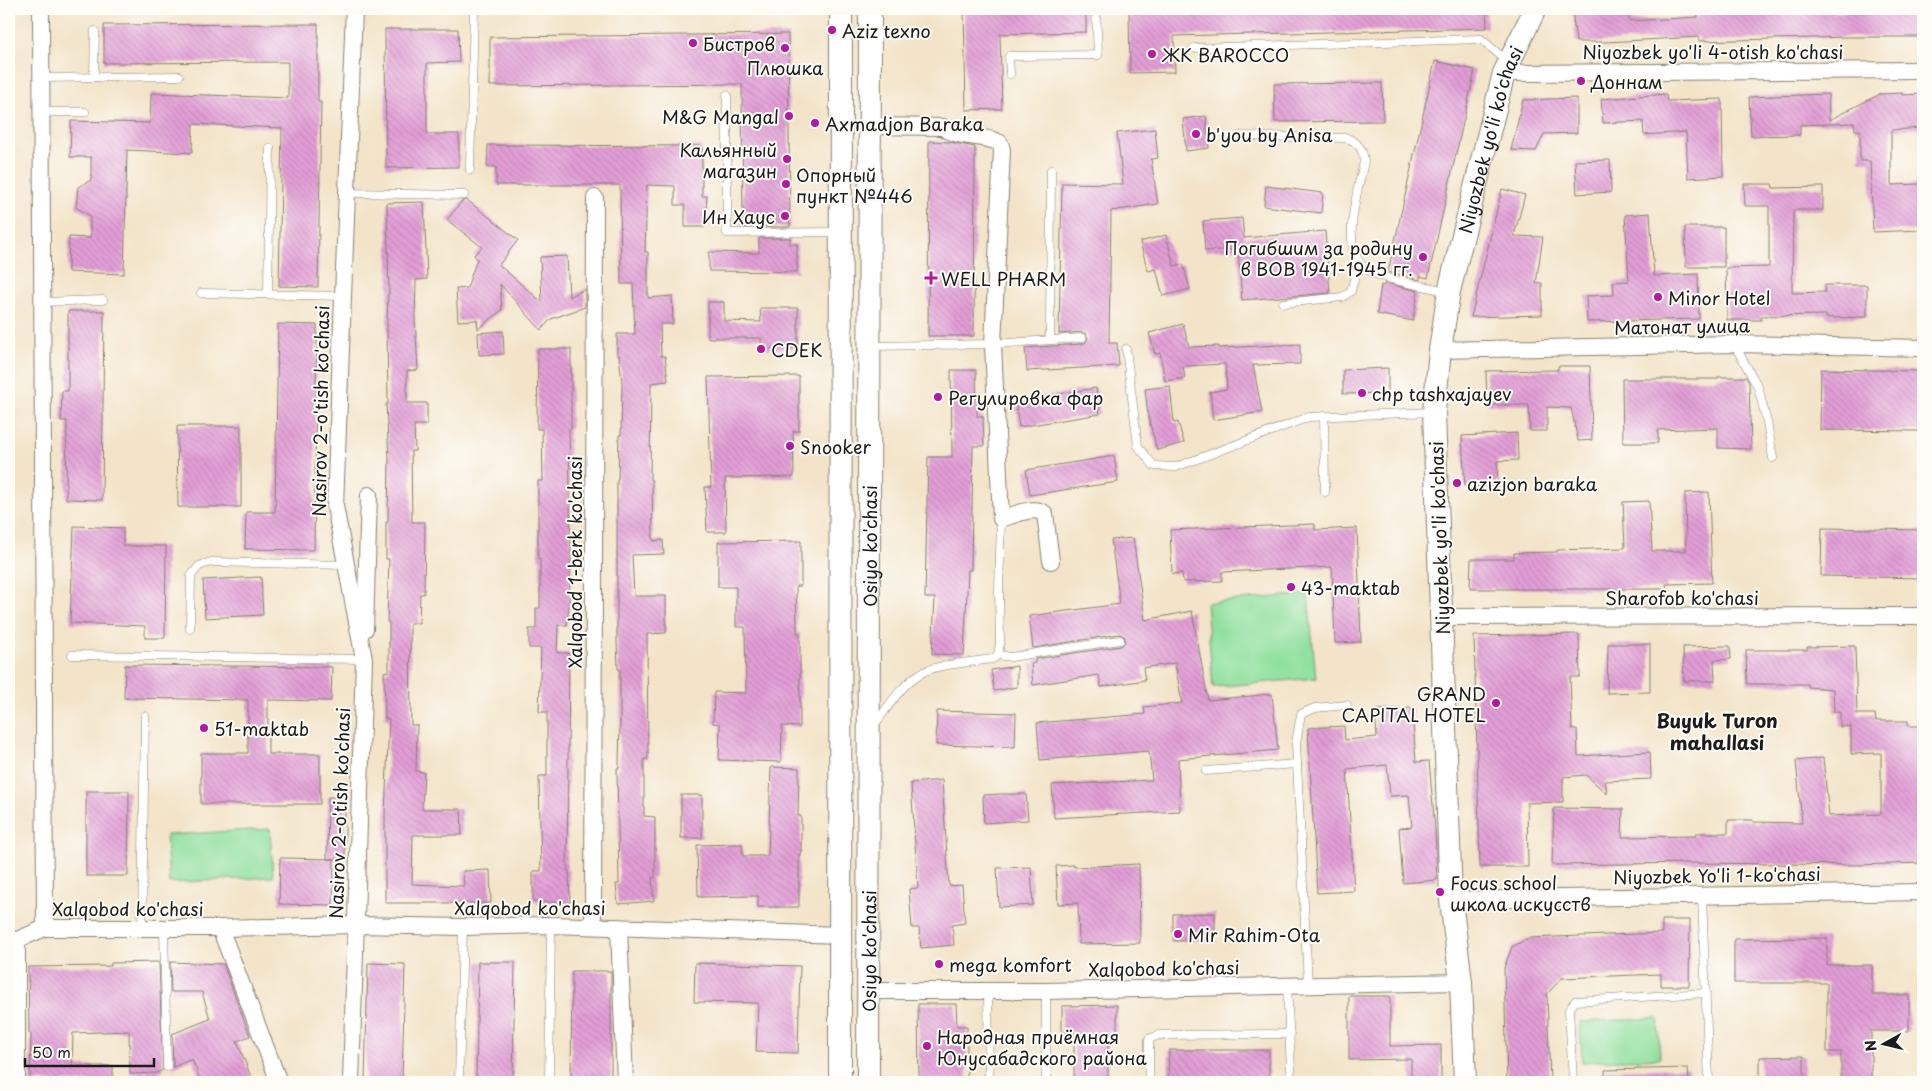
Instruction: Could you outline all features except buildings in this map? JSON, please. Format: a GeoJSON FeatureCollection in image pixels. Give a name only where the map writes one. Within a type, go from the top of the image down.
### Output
{"type":"FeatureCollection","features":[{"type":"Feature","properties":{"kind":"main road","name":"Osiyo ko'chasi"},"geometry":{"type":"LineString","coordinates":[[840,1082],[841,9]]}},
{"type":"Feature","properties":{"kind":"main road","name":"Osiyo ko'chasi"},"geometry":{"type":"LineString","coordinates":[[868,1082],[870,9]]}},
{"type":"Feature","properties":{"kind":"main road","name":"Niyozbek yo'li ko'chasi"},"geometry":{"type":"LineString","coordinates":[[1465,1082],[1461,982],[1451,900],[1434,412],[1440,350],[1449,291],[1506,67],[1535,9]]}},
{"type":"Feature","properties":{"kind":"street"},"geometry":{"type":"LineString","coordinates":[[41,9],[45,928]]}},
{"type":"Feature","properties":{"kind":"street","name":"Nasirov 2-o'tish ko'chasi"},"geometry":{"type":"LineString","coordinates":[[351,1082],[364,659],[335,506],[354,9]]}},
{"type":"Feature","properties":{"kind":"street","name":"Niyozbek yo'li 4-otish ko'chasi"},"geometry":{"type":"LineString","coordinates":[[1506,67],[1923,70]]}},
{"type":"Feature","properties":{"kind":"street"},"geometry":{"type":"LineString","coordinates":[[870,126],[943,127],[950,132],[992,139],[1000,143],[1002,150],[993,344],[1001,519],[1034,510],[1041,510],[1045,514],[1051,561]]}},
{"type":"Feature","properties":{"kind":"street","name":"Xalqobod 1-berk ko'chasi"},"geometry":{"type":"LineString","coordinates":[[593,926],[595,198]]}},
{"type":"Feature","properties":{"kind":"street","name":"Матонат улица"},"geometry":{"type":"LineString","coordinates":[[1440,350],[1734,344],[1923,348]]}},
{"type":"Feature","properties":{"kind":"street"},"geometry":{"type":"LineString","coordinates":[[364,659],[369,495]]}},
{"type":"Feature","properties":{"kind":"street","name":"Sharofob ko'chasi"},"geometry":{"type":"LineString","coordinates":[[1442,617],[1923,616]]}},
{"type":"Feature","properties":{"kind":"street","name":"Niyozbek Yo'li 1-ko'chasi"},"geometry":{"type":"LineString","coordinates":[[1451,900],[1923,892]]}},
{"type":"Feature","properties":{"kind":"street","name":"Xalqobod ko'chasi"},"geometry":{"type":"LineString","coordinates":[[13,940],[45,928],[220,928],[355,925],[463,927],[551,925],[840,935]]}},
{"type":"Feature","properties":{"kind":"street"},"geometry":{"type":"LineString","coordinates":[[619,927],[626,1082]]}},
{"type":"Feature","properties":{"kind":"street","name":"Xalqobod ko'chasi"},"geometry":{"type":"LineString","coordinates":[[220,928],[279,1082]]}},
{"type":"Feature","properties":{"kind":"street"},"geometry":{"type":"LineString","coordinates":[[13,940],[17,1082]]}},
{"type":"Feature","properties":{"kind":"street","name":"Xalqobod ko'chasi"},"geometry":{"type":"LineString","coordinates":[[868,991],[1046,991],[1461,982]]}},
{"type":"Feature","properties":{"kind":"lane"},"geometry":{"type":"LineString","coordinates":[[470,170],[474,9]]}},
{"type":"Feature","properties":{"kind":"lane"},"geometry":{"type":"LineString","coordinates":[[1010,74],[1009,56],[1098,55],[1096,9]]}},
{"type":"Feature","properties":{"kind":"lane"},"geometry":{"type":"LineString","coordinates":[[94,77],[95,31]]}},
{"type":"Feature","properties":{"kind":"lane"},"geometry":{"type":"LineString","coordinates":[[1194,48],[1481,39],[1506,67]]}},
{"type":"Feature","properties":{"kind":"lane"},"geometry":{"type":"LineString","coordinates":[[41,78],[179,76]]}},
{"type":"Feature","properties":{"kind":"lane"},"geometry":{"type":"LineString","coordinates":[[727,95],[727,233],[841,232]]}},
{"type":"Feature","properties":{"kind":"lane"},"geometry":{"type":"LineString","coordinates":[[41,112],[85,112]]}},
{"type":"Feature","properties":{"kind":"lane"},"geometry":{"type":"LineString","coordinates":[[1239,136],[1347,138],[1354,141],[1363,153],[1364,160],[1352,227],[1353,252],[1368,270],[1449,291]]}},
{"type":"Feature","properties":{"kind":"lane"},"geometry":{"type":"LineString","coordinates":[[268,294],[270,148]]}},
{"type":"Feature","properties":{"kind":"lane"},"geometry":{"type":"LineString","coordinates":[[1050,340],[1051,170]]}},
{"type":"Feature","properties":{"kind":"lane"},"geometry":{"type":"LineString","coordinates":[[347,193],[464,195]]}},
{"type":"Feature","properties":{"kind":"lane"},"geometry":{"type":"LineString","coordinates":[[1283,303],[1343,297],[1351,291],[1359,261]]}},
{"type":"Feature","properties":{"kind":"lane"},"geometry":{"type":"LineString","coordinates":[[201,293],[343,296]]}},
{"type":"Feature","properties":{"kind":"lane"},"geometry":{"type":"LineString","coordinates":[[42,302],[103,300]]}},
{"type":"Feature","properties":{"kind":"lane"},"geometry":{"type":"LineString","coordinates":[[870,346],[993,344],[1082,338]]}},
{"type":"Feature","properties":{"kind":"lane"},"geometry":{"type":"LineString","coordinates":[[1734,344],[1758,387],[1768,422],[1773,458]]}},
{"type":"Feature","properties":{"kind":"lane"},"geometry":{"type":"LineString","coordinates":[[1126,349],[1138,446],[1154,466],[1176,467],[1309,417],[1434,412]]}},
{"type":"Feature","properties":{"kind":"lane"},"geometry":{"type":"LineString","coordinates":[[1324,416],[1325,492]]}},
{"type":"Feature","properties":{"kind":"lane"},"geometry":{"type":"LineString","coordinates":[[869,731],[903,688],[918,674],[930,669],[993,659],[998,655],[1000,643],[1001,519]]}},
{"type":"Feature","properties":{"kind":"lane"},"geometry":{"type":"LineString","coordinates":[[190,629],[191,576],[198,566],[211,562],[346,565]]}},
{"type":"Feature","properties":{"kind":"lane"},"geometry":{"type":"LineString","coordinates":[[998,655],[1011,657],[1120,640]]}},
{"type":"Feature","properties":{"kind":"lane"},"geometry":{"type":"LineString","coordinates":[[72,655],[364,659]]}},
{"type":"Feature","properties":{"kind":"lane"},"geometry":{"type":"LineString","coordinates":[[1308,985],[1296,743],[1301,714],[1315,708],[1347,705]]}},
{"type":"Feature","properties":{"kind":"lane"},"geometry":{"type":"LineString","coordinates":[[142,928],[145,716]]}},
{"type":"Feature","properties":{"kind":"lane"},"geometry":{"type":"LineString","coordinates":[[1206,772],[1297,764]]}},
{"type":"Feature","properties":{"kind":"lane"},"geometry":{"type":"LineString","coordinates":[[1702,896],[1709,1082]]}},
{"type":"Feature","properties":{"kind":"lane"},"geometry":{"type":"LineString","coordinates":[[549,1082],[551,925]]}},
{"type":"Feature","properties":{"kind":"lane"},"geometry":{"type":"LineString","coordinates":[[458,1082],[463,927]]}},
{"type":"Feature","properties":{"kind":"lane"},"geometry":{"type":"LineString","coordinates":[[164,928],[167,1067]]}},
{"type":"Feature","properties":{"kind":"lane"},"geometry":{"type":"LineString","coordinates":[[1287,986],[1291,1069],[1289,1082]]}},
{"type":"Feature","properties":{"kind":"lane"},"geometry":{"type":"LineString","coordinates":[[988,991],[988,1082]]}},
{"type":"Feature","properties":{"kind":"lane"},"geometry":{"type":"LineString","coordinates":[[1046,991],[1046,1082]]}},
{"type":"Feature","properties":{"kind":"lane"},"geometry":{"type":"LineString","coordinates":[[1573,1082],[1569,1010],[1574,1001],[1706,993]]}},
{"type":"Feature","properties":{"kind":"lane"},"geometry":{"type":"LineString","coordinates":[[1149,1082],[1149,1039],[1159,1035],[1290,1034]]}},
{"type":"Feature","properties":{"kind":"green space"},"geometry":{"type":"Polygon","coordinates":[[[1308,594],[1316,678],[1213,687],[1206,603],[1308,594]]]}},
{"type":"Feature","properties":{"kind":"green space"},"geometry":{"type":"Polygon","coordinates":[[[270,829],[273,877],[169,883],[166,835],[270,829]]]}},
{"type":"Feature","properties":{"kind":"green space"},"geometry":{"type":"Polygon","coordinates":[[[1658,1018],[1660,1058],[1582,1062],[1580,1022],[1658,1018]]]}},
{"type":"Feature","properties":{"kind":"place","name":"Aziz texno"},"geometry":{"type":"Point","coordinates":[832,30]}},
{"type":"Feature","properties":{"kind":"place","name":"Бистров"},"geometry":{"type":"Point","coordinates":[693,43]}},
{"type":"Feature","properties":{"kind":"place","name":"Плюшка"},"geometry":{"type":"Point","coordinates":[785,48]}},
{"type":"Feature","properties":{"kind":"place","name":"ЖК BAROCCO"},"geometry":{"type":"Point","coordinates":[1152,54]}},
{"type":"Feature","properties":{"kind":"place","name":"Доннам"},"geometry":{"type":"Point","coordinates":[1581,81]}},
{"type":"Feature","properties":{"kind":"place","name":"M&G Mangal"},"geometry":{"type":"Point","coordinates":[789,116]}},
{"type":"Feature","properties":{"kind":"place","name":"Axmadjon Baraka"},"geometry":{"type":"Point","coordinates":[815,123]}},
{"type":"Feature","properties":{"kind":"place","name":"b'you by Anisa"},"geometry":{"type":"Point","coordinates":[1196,134]}},
{"type":"Feature","properties":{"kind":"place","name":"Кальянный магазин"},"geometry":{"type":"Point","coordinates":[787,159]}},
{"type":"Feature","properties":{"kind":"place","name":"Опорный пункт №446"},"geometry":{"type":"Point","coordinates":[786,184]}},
{"type":"Feature","properties":{"kind":"place","name":"Ин Хаус"},"geometry":{"type":"Point","coordinates":[785,216]}},
{"type":"Feature","properties":{"kind":"place","name":"Погибшим за родину в ВОВ 1941-1945 гг."},"geometry":{"type":"Point","coordinates":[1423,257]}},
{"type":"Feature","properties":{"kind":"place","name":"WELL PHARM"},"geometry":{"type":"Point","coordinates":[931,278]}},
{"type":"Feature","properties":{"kind":"place","name":"Minor Hotel"},"geometry":{"type":"Point","coordinates":[1658,297]}},
{"type":"Feature","properties":{"kind":"place","name":"CDEK"},"geometry":{"type":"Point","coordinates":[761,349]}},
{"type":"Feature","properties":{"kind":"place","name":"chp tashxajayev"},"geometry":{"type":"Point","coordinates":[1362,393]}},
{"type":"Feature","properties":{"kind":"place","name":"Регулировка фар"},"geometry":{"type":"Point","coordinates":[938,397]}},
{"type":"Feature","properties":{"kind":"place","name":"Snooker"},"geometry":{"type":"Point","coordinates":[790,446]}},
{"type":"Feature","properties":{"kind":"place","name":"azizjon baraka"},"geometry":{"type":"Point","coordinates":[1457,483]}},
{"type":"Feature","properties":{"kind":"place","name":"43-maktab"},"geometry":{"type":"Point","coordinates":[1291,587]}},
{"type":"Feature","properties":{"kind":"place","name":"GRAND CAPITAL HOTEL"},"geometry":{"type":"Point","coordinates":[1496,703]}},
{"type":"Feature","properties":{"kind":"place","name":"51-maktab"},"geometry":{"type":"Point","coordinates":[204,728]}},
{"type":"Feature","properties":{"kind":"place","name":"Focus school школа искусств"},"geometry":{"type":"Point","coordinates":[1440,892]}},
{"type":"Feature","properties":{"kind":"place","name":"Mir Rahim-Ota"},"geometry":{"type":"Point","coordinates":[1178,934]}},
{"type":"Feature","properties":{"kind":"place","name":"mega komfort"},"geometry":{"type":"Point","coordinates":[939,964]}},
{"type":"Feature","properties":{"kind":"place","name":"Народная приёмная Юнусабадского района"},"geometry":{"type":"Point","coordinates":[927,1046]}},
{"type":"Feature","properties":{"kind":"district","name":"Buyuk Turon mahallasi"},"geometry":{"type":"Point","coordinates":[1717,731]}}]}
